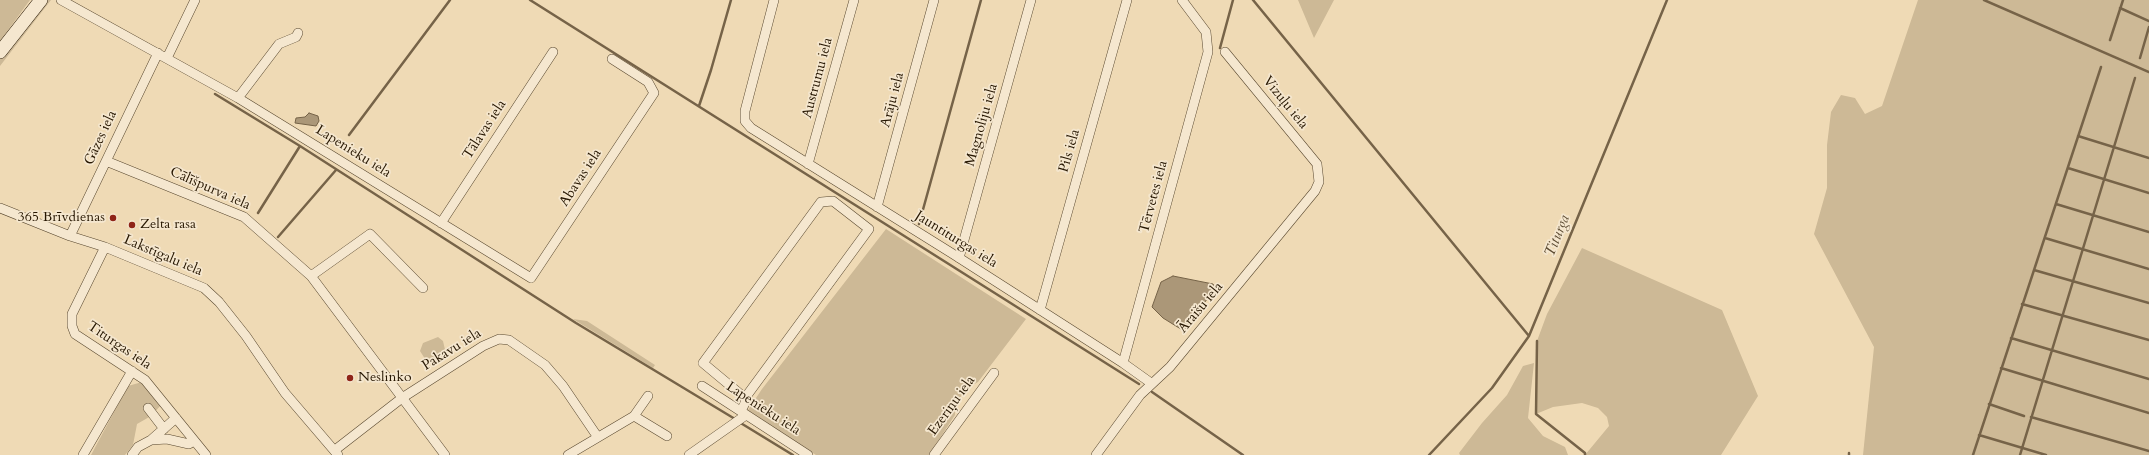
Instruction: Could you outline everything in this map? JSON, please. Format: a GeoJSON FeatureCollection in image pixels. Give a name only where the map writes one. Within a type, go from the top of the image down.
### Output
{"type":"FeatureCollection","features":[{"type":"Feature","properties":{"kind":"main road"},"geometry":{"type":"LineString","coordinates":[[0,52],[41,0]]}},
{"type":"Feature","properties":{"kind":"street","name":"Lapenieku iela"},"geometry":{"type":"LineString","coordinates":[[61,0],[238,98],[531,278]]}},
{"type":"Feature","properties":{"kind":"street"},"geometry":{"type":"LineString","coordinates":[[167,58],[184,27],[195,0]]}},
{"type":"Feature","properties":{"kind":"street","name":"Jauntiturgas iela"},"geometry":{"type":"LineString","coordinates":[[774,0],[745,111],[745,121],[751,128],[959,258],[1152,383]]}},
{"type":"Feature","properties":{"kind":"street","name":"Austrumu iela"},"geometry":{"type":"LineString","coordinates":[[808,164],[854,0]]}},
{"type":"Feature","properties":{"kind":"street","name":"Arāju iela"},"geometry":{"type":"LineString","coordinates":[[877,207],[934,0]]}},
{"type":"Feature","properties":{"kind":"street","name":"Magnoliju iela"},"geometry":{"type":"LineString","coordinates":[[959,258],[1031,0]]}},
{"type":"Feature","properties":{"kind":"street","name":"Pils iela"},"geometry":{"type":"LineString","coordinates":[[1040,310],[1127,0]]}},
{"type":"Feature","properties":{"kind":"street","name":"Tērvetes iela"},"geometry":{"type":"LineString","coordinates":[[1123,363],[1208,52],[1207,38],[1203,26],[1182,0]]}},
{"type":"Feature","properties":{"kind":"street"},"geometry":{"type":"LineString","coordinates":[[238,98],[279,44],[296,37],[298,33]]}},
{"type":"Feature","properties":{"kind":"street","name":"Tālavas iela"},"geometry":{"type":"LineString","coordinates":[[441,223],[553,52]]}},
{"type":"Feature","properties":{"kind":"street","name":"Vizuļu iela"},"geometry":{"type":"LineString","coordinates":[[1225,52],[1317,164],[1320,174]]}},
{"type":"Feature","properties":{"kind":"street","name":"Gāzes iela"},"geometry":{"type":"LineString","coordinates":[[70,236],[158,53]]}},
{"type":"Feature","properties":{"kind":"street","name":"Abavas iela"},"geometry":{"type":"LineString","coordinates":[[531,278],[654,93],[648,82],[612,59]]}},
{"type":"Feature","properties":{"kind":"street","name":"Cālīšpurva iela"},"geometry":{"type":"LineString","coordinates":[[106,161],[244,217],[311,276],[445,455]]}},
{"type":"Feature","properties":{"kind":"street","name":"Āraišu iela"},"geometry":{"type":"LineString","coordinates":[[1096,455],[1140,395],[1170,367],[1315,191],[1319,182],[1320,174]]}},
{"type":"Feature","properties":{"kind":"street"},"geometry":{"type":"LineString","coordinates":[[689,455],[743,413],[746,398],[869,229],[833,201],[821,202],[703,364],[746,398]]}},
{"type":"Feature","properties":{"kind":"street","name":"Lakstīgalu iela"},"geometry":{"type":"LineString","coordinates":[[0,208],[70,236],[105,247],[204,288],[219,302],[241,330],[285,393],[337,453]]}},
{"type":"Feature","properties":{"kind":"street"},"geometry":{"type":"LineString","coordinates":[[311,276],[370,234],[423,288]]}},
{"type":"Feature","properties":{"kind":"street","name":"Titurgas iela"},"geometry":{"type":"LineString","coordinates":[[105,247],[72,314],[72,326],[75,334],[132,371],[154,388],[206,455]]}},
{"type":"Feature","properties":{"kind":"street","name":"Pakavu iela"},"geometry":{"type":"LineString","coordinates":[[337,453],[402,398],[488,343],[499,339],[509,340],[544,365],[563,386],[597,436]]}},
{"type":"Feature","properties":{"kind":"street"},"geometry":{"type":"LineString","coordinates":[[83,455],[132,371]]}},
{"type":"Feature","properties":{"kind":"street","name":"Ezeriņu iela"},"geometry":{"type":"LineString","coordinates":[[934,455],[994,373]]}},
{"type":"Feature","properties":{"kind":"street","name":"Lapenieku iela"},"geometry":{"type":"LineString","coordinates":[[702,386],[808,455]]}},
{"type":"Feature","properties":{"kind":"street"},"geometry":{"type":"LineString","coordinates":[[568,455],[597,436],[634,416],[648,396]]}},
{"type":"Feature","properties":{"kind":"street"},"geometry":{"type":"LineString","coordinates":[[148,408],[164,429]]}},
{"type":"Feature","properties":{"kind":"street"},"geometry":{"type":"LineString","coordinates":[[634,416],[667,436]]}},
{"type":"Feature","properties":{"kind":"street"},"geometry":{"type":"LineString","coordinates":[[132,455],[138,447],[151,440],[176,418]]}},
{"type":"Feature","properties":{"kind":"street"},"geometry":{"type":"LineString","coordinates":[[151,440],[167,439],[188,444],[194,441]]}},
{"type":"Feature","properties":{"kind":"shaded area"},"geometry":{"type":"Polygon","coordinates":[[[0,0],[30,0],[0,41],[0,0]]]}},
{"type":"Feature","properties":{"kind":"shaded area"},"geometry":{"type":"Polygon","coordinates":[[[44,0],[51,0],[0,66],[0,56],[44,0]]]}},
{"type":"Feature","properties":{"kind":"shaded area"},"geometry":{"type":"Polygon","coordinates":[[[1298,0],[1334,0],[1314,38],[1298,0]]]}},
{"type":"Feature","properties":{"kind":"shaded area"},"geometry":{"type":"Polygon","coordinates":[[[1918,0],[2149,0],[2149,455],[1863,455],[1874,347],[1814,234],[1827,188],[1827,145],[1831,112],[1841,95],[1855,98],[1865,114],[1882,106],[1918,0]]]}},
{"type":"Feature","properties":{"kind":"shaded area"},"geometry":{"type":"Polygon","coordinates":[[[309,113],[318,116],[319,121],[316,126],[295,123],[296,118],[305,117],[309,113]]]}},
{"type":"Feature","properties":{"kind":"shaded area"},"geometry":{"type":"Polygon","coordinates":[[[886,229],[1026,319],[978,382],[966,389],[955,405],[955,415],[929,455],[816,455],[748,410],[762,389],[886,229]]]}},
{"type":"Feature","properties":{"kind":"shaded area"},"geometry":{"type":"Polygon","coordinates":[[[1582,248],[1722,310],[1758,396],[1721,455],[1585,455],[1609,426],[1607,417],[1598,408],[1582,403],[1553,407],[1536,414],[1537,341],[1547,314],[1582,248]]]}},
{"type":"Feature","properties":{"kind":"shaded area"},"geometry":{"type":"Polygon","coordinates":[[[1173,276],[1213,284],[1215,288],[1184,331],[1163,318],[1152,307],[1161,282],[1173,276]]]}},
{"type":"Feature","properties":{"kind":"shaded area"},"geometry":{"type":"Polygon","coordinates":[[[573,319],[587,321],[655,365],[653,368],[573,319]]]}},
{"type":"Feature","properties":{"kind":"shaded area"},"geometry":{"type":"Polygon","coordinates":[[[438,337],[443,341],[446,354],[435,362],[427,362],[420,351],[423,343],[438,337]]]}},
{"type":"Feature","properties":{"kind":"shaded area"},"geometry":{"type":"Polygon","coordinates":[[[1534,363],[1528,418],[1543,436],[1565,447],[1568,455],[1460,455],[1459,453],[1482,423],[1507,395],[1523,366],[1534,363]]]}},
{"type":"Feature","properties":{"kind":"shaded area"},"geometry":{"type":"Polygon","coordinates":[[[142,382],[161,405],[151,416],[137,424],[133,445],[125,455],[91,455],[128,386],[142,382]]]}},
{"type":"Feature","properties":{"kind":"waterway"},"geometry":{"type":"LineString","coordinates":[[349,135],[450,0]]}},
{"type":"Feature","properties":{"kind":"waterway"},"geometry":{"type":"LineString","coordinates":[[530,0],[1139,384]]}},
{"type":"Feature","properties":{"kind":"waterway"},"geometry":{"type":"LineString","coordinates":[[699,106],[731,0]]}},
{"type":"Feature","properties":{"kind":"waterway"},"geometry":{"type":"LineString","coordinates":[[919,224],[981,0]]}},
{"type":"Feature","properties":{"kind":"waterway"},"geometry":{"type":"LineString","coordinates":[[1220,48],[1233,0]]}},
{"type":"Feature","properties":{"kind":"waterway"},"geometry":{"type":"LineString","coordinates":[[1253,0],[1529,336]]}},
{"type":"Feature","properties":{"kind":"waterway","name":"Titurga"},"geometry":{"type":"LineString","coordinates":[[1429,455],[1492,388],[1529,336],[1667,0]]}},
{"type":"Feature","properties":{"kind":"waterway"},"geometry":{"type":"LineString","coordinates":[[1984,0],[2149,72]]}},
{"type":"Feature","properties":{"kind":"waterway"},"geometry":{"type":"LineString","coordinates":[[2110,40],[2123,0]]}},
{"type":"Feature","properties":{"kind":"waterway"},"geometry":{"type":"LineString","coordinates":[[2120,8],[2149,21]]}},
{"type":"Feature","properties":{"kind":"waterway"},"geometry":{"type":"LineString","coordinates":[[2140,58],[2149,27]]}},
{"type":"Feature","properties":{"kind":"waterway"},"geometry":{"type":"LineString","coordinates":[[1973,455],[2101,67]]}},
{"type":"Feature","properties":{"kind":"waterway"},"geometry":{"type":"LineString","coordinates":[[2020,455],[2135,78]]}},
{"type":"Feature","properties":{"kind":"waterway"},"geometry":{"type":"LineString","coordinates":[[215,94],[300,146],[576,323],[735,419]]}},
{"type":"Feature","properties":{"kind":"waterway"},"geometry":{"type":"LineString","coordinates":[[2078,136],[2149,158]]}},
{"type":"Feature","properties":{"kind":"waterway"},"geometry":{"type":"LineString","coordinates":[[258,213],[300,146]]}},
{"type":"Feature","properties":{"kind":"waterway"},"geometry":{"type":"LineString","coordinates":[[2068,168],[2149,193]]}},
{"type":"Feature","properties":{"kind":"waterway"},"geometry":{"type":"LineString","coordinates":[[278,237],[336,170]]}},
{"type":"Feature","properties":{"kind":"waterway"},"geometry":{"type":"LineString","coordinates":[[2056,204],[2149,232]]}},
{"type":"Feature","properties":{"kind":"waterway"},"geometry":{"type":"LineString","coordinates":[[2045,238],[2149,269]]}},
{"type":"Feature","properties":{"kind":"waterway"},"geometry":{"type":"LineString","coordinates":[[2034,270],[2149,303]]}},
{"type":"Feature","properties":{"kind":"waterway"},"geometry":{"type":"LineString","coordinates":[[2022,304],[2149,340]]}},
{"type":"Feature","properties":{"kind":"waterway"},"geometry":{"type":"LineString","coordinates":[[2011,338],[2149,379]]}},
{"type":"Feature","properties":{"kind":"waterway"},"geometry":{"type":"LineString","coordinates":[[1537,341],[1536,414],[1585,453],[1585,455]]}},
{"type":"Feature","properties":{"kind":"waterway"},"geometry":{"type":"LineString","coordinates":[[2001,368],[2149,413]]}},
{"type":"Feature","properties":{"kind":"waterway"},"geometry":{"type":"LineString","coordinates":[[1152,392],[1243,455]]}},
{"type":"Feature","properties":{"kind":"waterway"},"geometry":{"type":"LineString","coordinates":[[1989,404],[2024,416]]}},
{"type":"Feature","properties":{"kind":"waterway"},"geometry":{"type":"LineString","coordinates":[[2031,417],[2149,451]]}},
{"type":"Feature","properties":{"kind":"waterway"},"geometry":{"type":"LineString","coordinates":[[739,422],[793,455]]}},
{"type":"Feature","properties":{"kind":"waterway"},"geometry":{"type":"LineString","coordinates":[[1979,435],[2046,455]]}},
{"type":"Feature","properties":{"kind":"place","name":"365 Brīvdienas"},"geometry":{"type":"Point","coordinates":[113,218]}},
{"type":"Feature","properties":{"kind":"place","name":"Zelta rasa"},"geometry":{"type":"Point","coordinates":[132,225]}},
{"type":"Feature","properties":{"kind":"place","name":"Neslinko"},"geometry":{"type":"Point","coordinates":[350,378]}}]}
